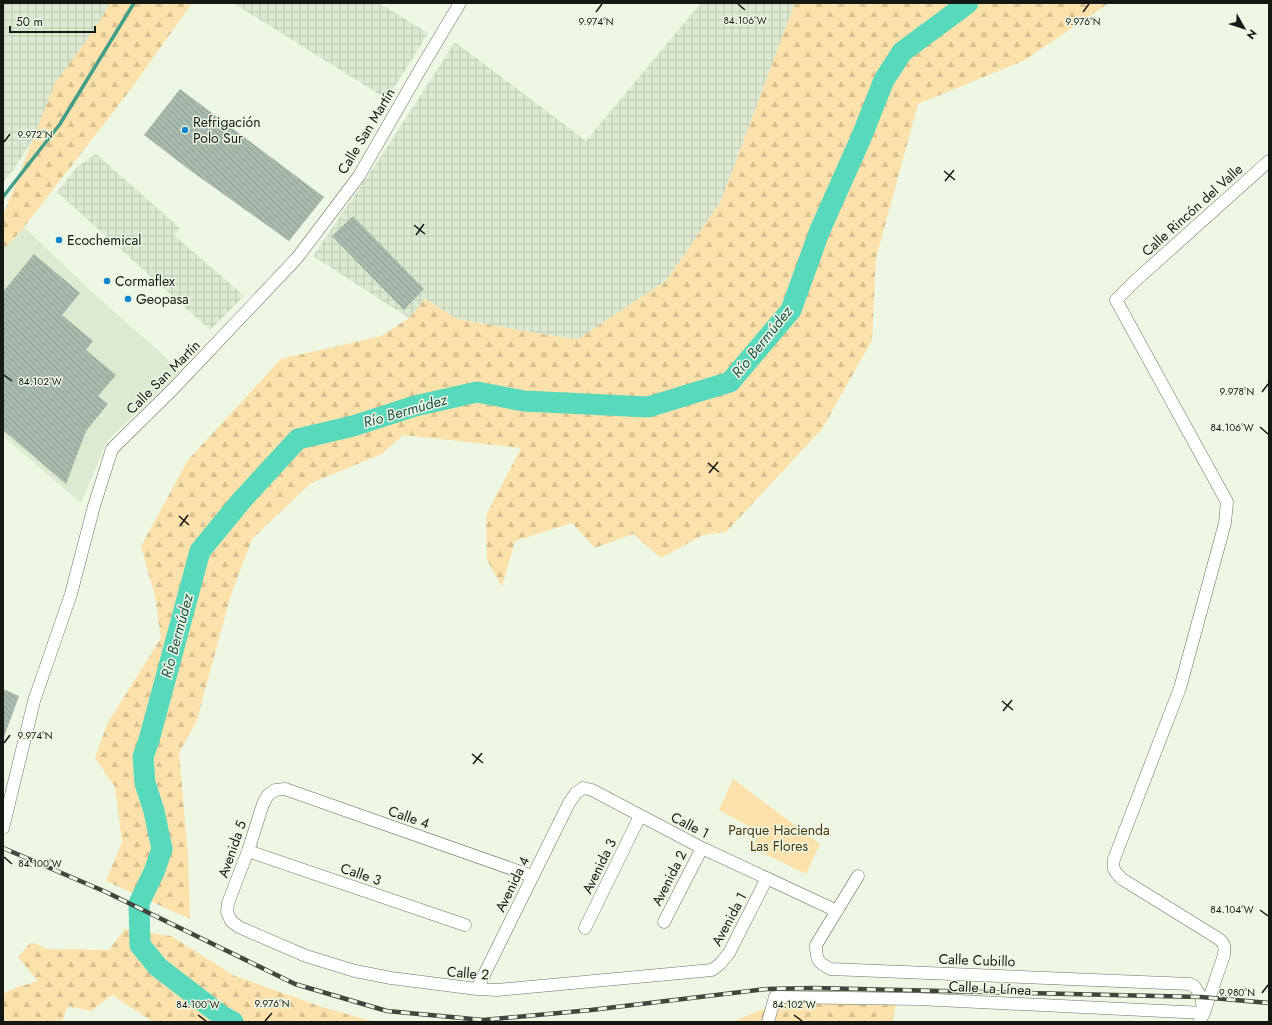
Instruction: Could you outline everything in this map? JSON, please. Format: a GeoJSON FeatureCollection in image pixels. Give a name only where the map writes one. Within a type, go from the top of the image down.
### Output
{"type":"FeatureCollection","features":[{"type":"Feature","properties":{"kind":"street","name":"Calle San Martín"},"geometry":{"type":"LineString","coordinates":[[3,828],[34,701],[71,594],[96,499],[112,449],[174,388],[297,258],[359,176],[460,3]]}},
{"type":"Feature","properties":{"kind":"street","name":"Calle Rincón del Valle"},"geometry":{"type":"LineString","coordinates":[[1201,1018],[1224,955],[1225,949],[1223,943],[1219,939],[1122,879],[1116,874],[1113,868],[1114,859],[1180,688],[1226,523],[1227,502],[1116,300],[1134,281],[1269,161]]}},
{"type":"Feature","properties":{"kind":"street","name":"Calle 1"},"geometry":{"type":"LineString","coordinates":[[576,793],[583,788],[592,790],[702,848],[837,912]]}},
{"type":"Feature","properties":{"kind":"street","name":"Calle 4"},"geometry":{"type":"LineString","coordinates":[[275,790],[285,789],[532,876]]}},
{"type":"Feature","properties":{"kind":"street","name":"Avenida 5"},"geometry":{"type":"LineString","coordinates":[[231,921],[227,912],[228,903],[248,851],[263,804],[268,795],[275,790]]}},
{"type":"Feature","properties":{"kind":"street","name":"Avenida 4"},"geometry":{"type":"LineString","coordinates":[[477,989],[532,876],[569,803],[576,793]]}},
{"type":"Feature","properties":{"kind":"street","name":"Avenida 3"},"geometry":{"type":"LineString","coordinates":[[585,928],[640,816]]}},
{"type":"Feature","properties":{"kind":"street","name":"Avenida 2"},"geometry":{"type":"LineString","coordinates":[[664,922],[702,848]]}},
{"type":"Feature","properties":{"kind":"street","name":"Calle 3"},"geometry":{"type":"LineString","coordinates":[[248,851],[465,925]]}},
{"type":"Feature","properties":{"kind":"street","name":"Calle Cubillo"},"geometry":{"type":"LineString","coordinates":[[858,876],[816,945],[816,956],[822,965],[831,969],[1190,984],[1199,992],[1201,1018]]}},
{"type":"Feature","properties":{"kind":"street","name":"Avenida 1"},"geometry":{"type":"LineString","coordinates":[[712,970],[720,964],[729,953],[767,878]]}},
{"type":"Feature","properties":{"kind":"street","name":"Calle 2"},"geometry":{"type":"LineString","coordinates":[[231,921],[239,927],[306,956],[355,971],[390,978],[477,989],[497,990],[712,970]]}},
{"type":"Feature","properties":{"kind":"street","name":"Calle La Línea"},"geometry":{"type":"LineString","coordinates":[[768,1022],[775,997],[918,999],[1201,1018]]}},
{"type":"Feature","properties":{"kind":"shaded area"},"geometry":{"type":"Polygon","coordinates":[[[3,3],[110,3],[61,97],[13,170],[3,182],[3,3]]]}},
{"type":"Feature","properties":{"kind":"shaded area"},"geometry":{"type":"Polygon","coordinates":[[[233,3],[379,3],[428,33],[387,99],[233,3]]]}},
{"type":"Feature","properties":{"kind":"shaded area"},"geometry":{"type":"Polygon","coordinates":[[[701,3],[795,3],[721,201],[666,281],[577,340],[457,319],[425,299],[409,318],[313,256],[382,155],[455,42],[586,141],[701,3]]]}},
{"type":"Feature","properties":{"kind":"shaded area"},"geometry":{"type":"Polygon","coordinates":[[[96,154],[180,228],[174,235],[244,296],[210,330],[57,192],[77,167],[96,154]]]}},
{"type":"Feature","properties":{"kind":"shaded area"},"geometry":{"type":"Polygon","coordinates":[[[24,227],[92,292],[161,353],[180,372],[107,441],[81,503],[3,436],[3,250],[24,227]]]}},
{"type":"Feature","properties":{"kind":"green space"},"geometry":{"type":"Polygon","coordinates":[[[110,3],[192,3],[131,89],[24,227],[3,250],[3,216],[55,83],[97,26],[110,3]]]}},
{"type":"Feature","properties":{"kind":"green space"},"geometry":{"type":"Polygon","coordinates":[[[795,3],[1109,3],[1025,60],[918,104],[876,258],[872,340],[822,429],[726,532],[703,535],[661,558],[633,534],[595,548],[572,523],[515,541],[502,587],[487,560],[486,515],[521,448],[403,435],[382,454],[311,483],[252,539],[230,598],[197,720],[179,753],[188,855],[190,919],[106,881],[122,842],[115,787],[95,758],[107,724],[161,638],[155,596],[141,546],[188,460],[281,359],[381,336],[409,318],[425,299],[457,319],[577,340],[666,281],[721,201],[795,3]]]}},
{"type":"Feature","properties":{"kind":"green space","name":"Parque Hacienda Las Flores"},"geometry":{"type":"Polygon","coordinates":[[[733,779],[820,844],[806,874],[753,848],[759,832],[719,810],[733,779]]]}},
{"type":"Feature","properties":{"kind":"green space"},"geometry":{"type":"Polygon","coordinates":[[[125,929],[171,936],[235,976],[325,1008],[375,1022],[153,1022],[112,995],[91,1011],[68,1006],[62,1022],[3,1022],[3,994],[17,987],[38,981],[18,957],[31,942],[48,949],[109,950],[125,929]]]}},
{"type":"Feature","properties":{"kind":"green space"},"geometry":{"type":"Polygon","coordinates":[[[800,1001],[896,1002],[893,1022],[732,1022],[766,1008],[800,1001]]]}},
{"type":"Feature","properties":{"kind":"building"},"geometry":{"type":"Polygon","coordinates":[[[180,89],[324,197],[289,241],[191,171],[144,135],[180,89]]]}},
{"type":"Feature","properties":{"kind":"building"},"geometry":{"type":"Polygon","coordinates":[[[353,216],[424,289],[404,310],[332,236],[353,216]]]}},
{"type":"Feature","properties":{"kind":"building"},"geometry":{"type":"Polygon","coordinates":[[[34,254],[80,293],[62,315],[93,341],[86,350],[116,375],[98,396],[108,404],[86,431],[66,484],[3,430],[3,292],[34,254]]]}},
{"type":"Feature","properties":{"kind":"building"},"geometry":{"type":"Polygon","coordinates":[[[3,689],[19,696],[4,737],[3,736],[3,689]]]}},
{"type":"Feature","properties":{"kind":"waterway"},"geometry":{"type":"LineString","coordinates":[[3,197],[60,124],[134,3]]}},
{"type":"Feature","properties":{"kind":"waterway","name":"Río Bermúdez"},"geometry":{"type":"LineString","coordinates":[[233,1022],[222,1016],[158,967],[140,945],[139,903],[154,872],[162,849],[154,811],[145,783],[143,757],[149,740],[200,551],[241,501],[298,439],[353,426],[415,406],[477,392],[524,401],[648,407],[730,382],[791,310],[820,230],[861,138],[884,80],[902,52],[968,3]]}},
{"type":"Feature","properties":{"kind":"railway"},"geometry":{"type":"LineString","coordinates":[[3,848],[106,892],[295,984],[387,1011],[483,1020],[591,1010],[767,989],[814,988],[1201,997],[1269,1003]]}},
{"type":"Feature","properties":{"kind":"place","name":"Refrigación Polo Sur"},"geometry":{"type":"Point","coordinates":[185,130]}},
{"type":"Feature","properties":{"kind":"place","name":"Ecochemical"},"geometry":{"type":"Point","coordinates":[59,240]}},
{"type":"Feature","properties":{"kind":"place","name":"Cormaflex"},"geometry":{"type":"Point","coordinates":[107,281]}},
{"type":"Feature","properties":{"kind":"place","name":"Geopasa"},"geometry":{"type":"Point","coordinates":[128,299]}}]}
